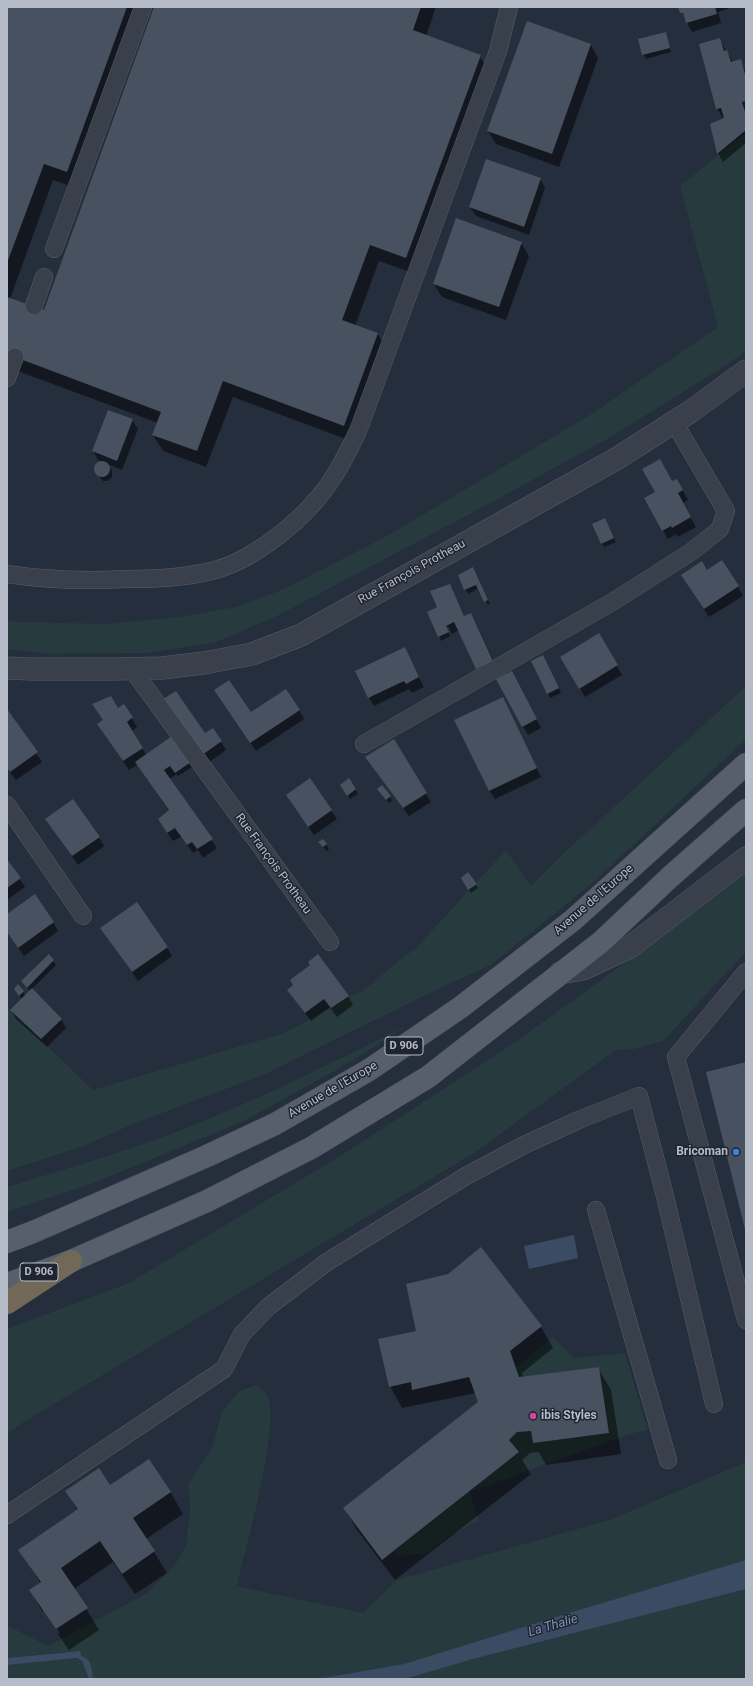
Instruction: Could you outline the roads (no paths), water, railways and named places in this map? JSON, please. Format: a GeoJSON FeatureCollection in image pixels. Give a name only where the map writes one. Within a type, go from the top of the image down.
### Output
{"type":"FeatureCollection","features":[{"type":"Feature","properties":{"kind":"highway"},"geometry":{"type":"LineString","coordinates":[[7,1303],[71,1261]]}},
{"type":"Feature","properties":{"kind":"main road","name":"Avenue de l'Europe"},"geometry":{"type":"LineString","coordinates":[[7,1242],[207,1156],[274,1124],[369,1070],[461,1007],[574,920],[746,764]]}},
{"type":"Feature","properties":{"kind":"main road","name":"D 906"},"geometry":{"type":"LineString","coordinates":[[7,1284],[71,1261],[207,1201],[311,1148],[428,1077],[601,942],[670,877],[746,810]]}},
{"type":"Feature","properties":{"kind":"street","name":"Rue François Protheau"},"geometry":{"type":"LineString","coordinates":[[7,668],[132,669],[204,663],[252,654],[301,634],[616,459],[674,422],[746,371]]}},
{"type":"Feature","properties":{"kind":"street"},"geometry":{"type":"LineString","coordinates":[[560,973],[583,969],[630,947],[746,858]]}},
{"type":"Feature","properties":{"kind":"lane"},"geometry":{"type":"LineString","coordinates":[[54,249],[143,7]]}},
{"type":"Feature","properties":{"kind":"lane"},"geometry":{"type":"LineString","coordinates":[[7,574],[36,579],[106,580],[172,578],[216,570],[250,556],[283,532],[318,498],[343,462],[358,431],[498,51],[509,7]]}},
{"type":"Feature","properties":{"kind":"lane"},"geometry":{"type":"LineString","coordinates":[[34,306],[44,277]]}},
{"type":"Feature","properties":{"kind":"lane"},"geometry":{"type":"LineString","coordinates":[[7,378],[15,357]]}},
{"type":"Feature","properties":{"kind":"lane"},"geometry":{"type":"LineString","coordinates":[[364,744],[614,600],[691,552],[720,529],[726,511],[674,422]]}},
{"type":"Feature","properties":{"kind":"lane","name":"Rue François Protheau"},"geometry":{"type":"LineString","coordinates":[[132,669],[330,942]]}},
{"type":"Feature","properties":{"kind":"lane"},"geometry":{"type":"LineString","coordinates":[[7,805],[83,916]]}},
{"type":"Feature","properties":{"kind":"lane"},"geometry":{"type":"LineString","coordinates":[[746,972],[676,1057],[746,1320]]}},
{"type":"Feature","properties":{"kind":"lane"},"geometry":{"type":"LineString","coordinates":[[7,1515],[224,1369],[242,1334],[268,1307],[327,1262],[466,1176],[524,1145],[581,1118],[639,1096],[664,1192],[714,1404]]}},
{"type":"Feature","properties":{"kind":"lane"},"geometry":{"type":"LineString","coordinates":[[596,1210],[668,1460]]}},
{"type":"Feature","properties":{"kind":"water"},"geometry":{"type":"Polygon","coordinates":[[[574,1235],[578,1258],[529,1269],[524,1246],[574,1235]]]}},
{"type":"Feature","properties":{"kind":"water","name":"La Thalie"},"geometry":{"type":"Polygon","coordinates":[[[746,1560],[746,1589],[473,1659],[405,1679],[317,1679],[404,1664],[746,1560]]]}},
{"type":"Feature","properties":{"kind":"water"},"geometry":{"type":"Polygon","coordinates":[[[80,1651],[81,1656],[85,1657],[91,1665],[93,1679],[89,1679],[82,1661],[77,1658],[7,1665],[7,1658],[80,1651]]]}},
{"type":"Feature","properties":{"kind":"place","name":"Bricoman"},"geometry":{"type":"Point","coordinates":[736,1152]}},
{"type":"Feature","properties":{"kind":"place","name":"ibis Styles"},"geometry":{"type":"Point","coordinates":[533,1416]}}]}
